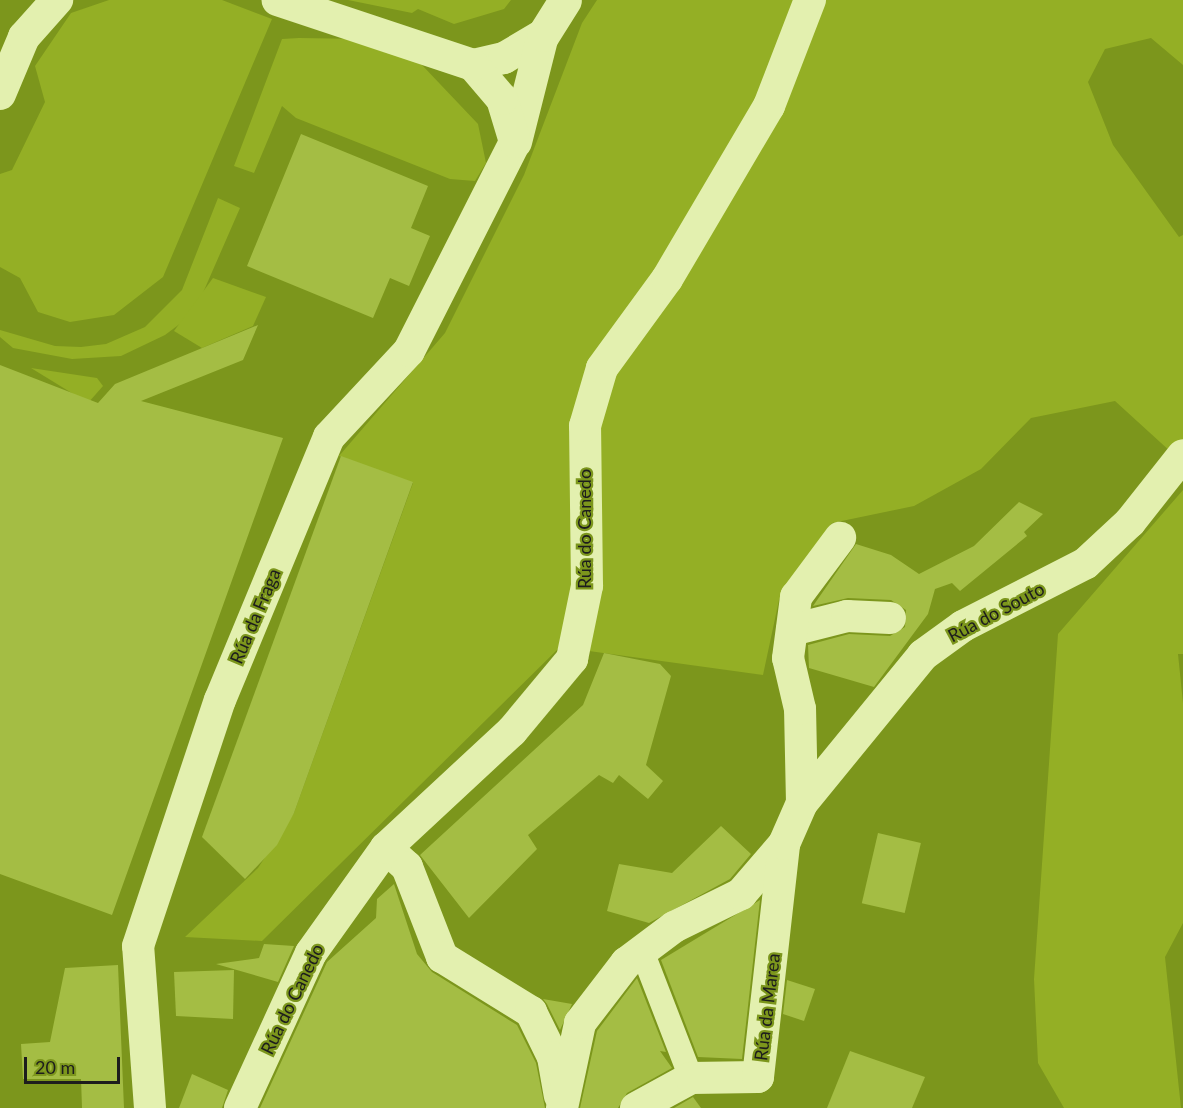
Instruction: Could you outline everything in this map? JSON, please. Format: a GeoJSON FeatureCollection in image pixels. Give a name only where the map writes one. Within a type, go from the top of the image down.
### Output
{"type":"FeatureCollection","features":[{"type":"Feature","properties":{"kind":"street"},"geometry":{"type":"LineString","coordinates":[[0,94],[24,37],[57,0]]}},
{"type":"Feature","properties":{"kind":"street"},"geometry":{"type":"LineString","coordinates":[[278,0],[472,65],[502,99],[516,142]]}},
{"type":"Feature","properties":{"kind":"street"},"geometry":{"type":"LineString","coordinates":[[472,65],[504,58],[543,35],[565,0]]}},
{"type":"Feature","properties":{"kind":"street","name":"Rúa do Canedo"},"geometry":{"type":"LineString","coordinates":[[240,1108],[311,954],[386,849],[512,731],[572,659],[586,586],[585,426],[602,368],[667,279],[769,106],[810,0]]}},
{"type":"Feature","properties":{"kind":"street","name":"Rúa da Fraga"},"geometry":{"type":"LineString","coordinates":[[150,1108],[138,946],[220,700],[329,437],[408,351],[516,142],[543,35]]}},
{"type":"Feature","properties":{"kind":"street"},"geometry":{"type":"LineString","coordinates":[[432,50],[491,114],[500,171]]}},
{"type":"Feature","properties":{"kind":"street","name":"Rúa do Souto"},"geometry":{"type":"LineString","coordinates":[[784,844],[802,803],[923,655],[963,626],[1086,563],[1130,522],[1183,455]]}},
{"type":"Feature","properties":{"kind":"street"},"geometry":{"type":"LineString","coordinates":[[802,803],[800,709],[788,658],[796,597],[840,538]]}},
{"type":"Feature","properties":{"kind":"street"},"geometry":{"type":"LineString","coordinates":[[792,630],[847,616],[890,618]]}},
{"type":"Feature","properties":{"kind":"street"},"geometry":{"type":"LineString","coordinates":[[562,1108],[580,1023],[626,963],[674,927],[741,894],[784,844]]}},
{"type":"Feature","properties":{"kind":"street","name":"Rúa da Marea"},"geometry":{"type":"LineString","coordinates":[[636,1108],[691,1078],[758,1077],[784,844]]}},
{"type":"Feature","properties":{"kind":"street"},"geometry":{"type":"LineString","coordinates":[[386,849],[407,867],[442,957],[531,1012],[553,1057],[562,1108]]}},
{"type":"Feature","properties":{"kind":"street"},"geometry":{"type":"LineString","coordinates":[[642,951],[691,1078]]}},
{"type":"Feature","properties":{"kind":"green space"},"geometry":{"type":"Polygon","coordinates":[[[109,0],[222,0],[272,19],[163,277],[114,315],[70,322],[38,312],[20,278],[0,267],[0,174],[12,170],[45,102],[35,66],[71,13],[109,0]]]}},
{"type":"Feature","properties":{"kind":"green space"},"geometry":{"type":"Polygon","coordinates":[[[348,0],[511,0],[504,9],[454,24],[418,9],[412,13],[348,0]]]}},
{"type":"Feature","properties":{"kind":"green space"},"geometry":{"type":"Polygon","coordinates":[[[597,0],[1183,0],[1183,65],[1151,38],[1105,49],[1088,82],[1113,145],[1179,237],[1183,235],[1183,463],[1115,401],[1031,418],[981,469],[914,506],[832,523],[779,600],[763,675],[560,647],[262,941],[185,937],[258,868],[294,813],[413,483],[339,456],[445,333],[524,175],[582,23],[597,0]]]}},
{"type":"Feature","properties":{"kind":"green space"},"geometry":{"type":"Polygon","coordinates":[[[282,39],[362,39],[422,65],[478,124],[486,163],[475,181],[450,179],[296,118],[282,106],[254,173],[234,166],[282,39]]]}},
{"type":"Feature","properties":{"kind":"green space"},"geometry":{"type":"Polygon","coordinates":[[[218,198],[240,208],[202,295],[185,320],[165,335],[121,356],[72,359],[13,348],[0,337],[0,330],[55,346],[81,347],[106,344],[145,327],[182,290],[218,198]]]}},
{"type":"Feature","properties":{"kind":"green space"},"geometry":{"type":"Polygon","coordinates":[[[213,278],[266,297],[253,326],[202,348],[174,331],[213,278]]]}},
{"type":"Feature","properties":{"kind":"green space"},"geometry":{"type":"Polygon","coordinates":[[[31,368],[97,378],[103,386],[88,403],[31,368]]]}},
{"type":"Feature","properties":{"kind":"green space"},"geometry":{"type":"Polygon","coordinates":[[[1183,490],[1183,654],[1178,654],[1183,703],[1183,923],[1165,957],[1181,1108],[1064,1108],[1038,1063],[1034,979],[1058,634],[1183,490]]]}},
{"type":"Feature","properties":{"kind":"building"},"geometry":{"type":"Polygon","coordinates":[[[301,134],[428,186],[411,228],[430,236],[409,286],[390,278],[373,318],[247,266],[301,134]]]}},
{"type":"Feature","properties":{"kind":"building"},"geometry":{"type":"Polygon","coordinates":[[[258,325],[243,360],[141,401],[283,438],[112,915],[0,874],[0,365],[98,403],[115,384],[258,325]]]}},
{"type":"Feature","properties":{"kind":"building"},"geometry":{"type":"Polygon","coordinates":[[[341,456],[413,482],[294,813],[277,845],[245,879],[202,837],[341,456]]]}},
{"type":"Feature","properties":{"kind":"building"},"geometry":{"type":"Polygon","coordinates":[[[1019,502],[1043,514],[1024,532],[1027,536],[960,591],[952,583],[935,589],[928,614],[874,687],[809,668],[808,645],[849,634],[890,636],[905,627],[906,610],[891,600],[848,598],[813,606],[856,544],[891,555],[919,574],[974,546],[1019,502]]]}},
{"type":"Feature","properties":{"kind":"building"},"geometry":{"type":"Polygon","coordinates":[[[604,653],[660,664],[671,676],[646,765],[663,781],[648,799],[619,775],[613,783],[599,775],[528,835],[537,849],[469,918],[420,855],[583,705],[604,653]]]}},
{"type":"Feature","properties":{"kind":"building"},"geometry":{"type":"Polygon","coordinates":[[[721,826],[751,854],[730,879],[649,923],[607,911],[619,864],[672,873],[721,826]]]}},
{"type":"Feature","properties":{"kind":"building"},"geometry":{"type":"Polygon","coordinates":[[[878,833],[921,843],[905,913],[862,903],[878,833]]]}},
{"type":"Feature","properties":{"kind":"building"},"geometry":{"type":"Polygon","coordinates":[[[394,884],[417,954],[432,972],[517,1025],[536,1063],[545,1108],[260,1108],[327,962],[376,918],[377,899],[394,884]]]}},
{"type":"Feature","properties":{"kind":"building"},"geometry":{"type":"Polygon","coordinates":[[[760,900],[742,1059],[698,1057],[661,960],[760,900]]]}},
{"type":"Feature","properties":{"kind":"building"},"geometry":{"type":"Polygon","coordinates":[[[264,944],[294,946],[278,982],[216,964],[259,958],[264,944]]]}},
{"type":"Feature","properties":{"kind":"building"},"geometry":{"type":"Polygon","coordinates":[[[118,965],[124,1108],[82,1108],[81,1079],[23,1079],[21,1044],[50,1042],[65,968],[118,965]]]}},
{"type":"Feature","properties":{"kind":"building"},"geometry":{"type":"Polygon","coordinates":[[[234,970],[233,1019],[176,1016],[174,972],[234,970]]]}},
{"type":"Feature","properties":{"kind":"building"},"geometry":{"type":"Polygon","coordinates":[[[637,978],[666,1052],[660,1051],[672,1068],[627,1093],[618,1108],[580,1108],[597,1031],[637,978]]]}},
{"type":"Feature","properties":{"kind":"building"},"geometry":{"type":"Polygon","coordinates":[[[787,980],[815,989],[804,1021],[783,1014],[787,980]]]}},
{"type":"Feature","properties":{"kind":"building"},"geometry":{"type":"Polygon","coordinates":[[[543,999],[572,1004],[560,1030],[547,1004],[543,999]]]}},
{"type":"Feature","properties":{"kind":"building"},"geometry":{"type":"Polygon","coordinates":[[[850,1051],[925,1077],[912,1108],[827,1108],[850,1051]]]}},
{"type":"Feature","properties":{"kind":"building"},"geometry":{"type":"Polygon","coordinates":[[[192,1074],[228,1090],[222,1108],[179,1108],[192,1074]]]}},
{"type":"Feature","properties":{"kind":"building"},"geometry":{"type":"Polygon","coordinates":[[[693,1097],[701,1108],[674,1108],[693,1097]]]}}]}
